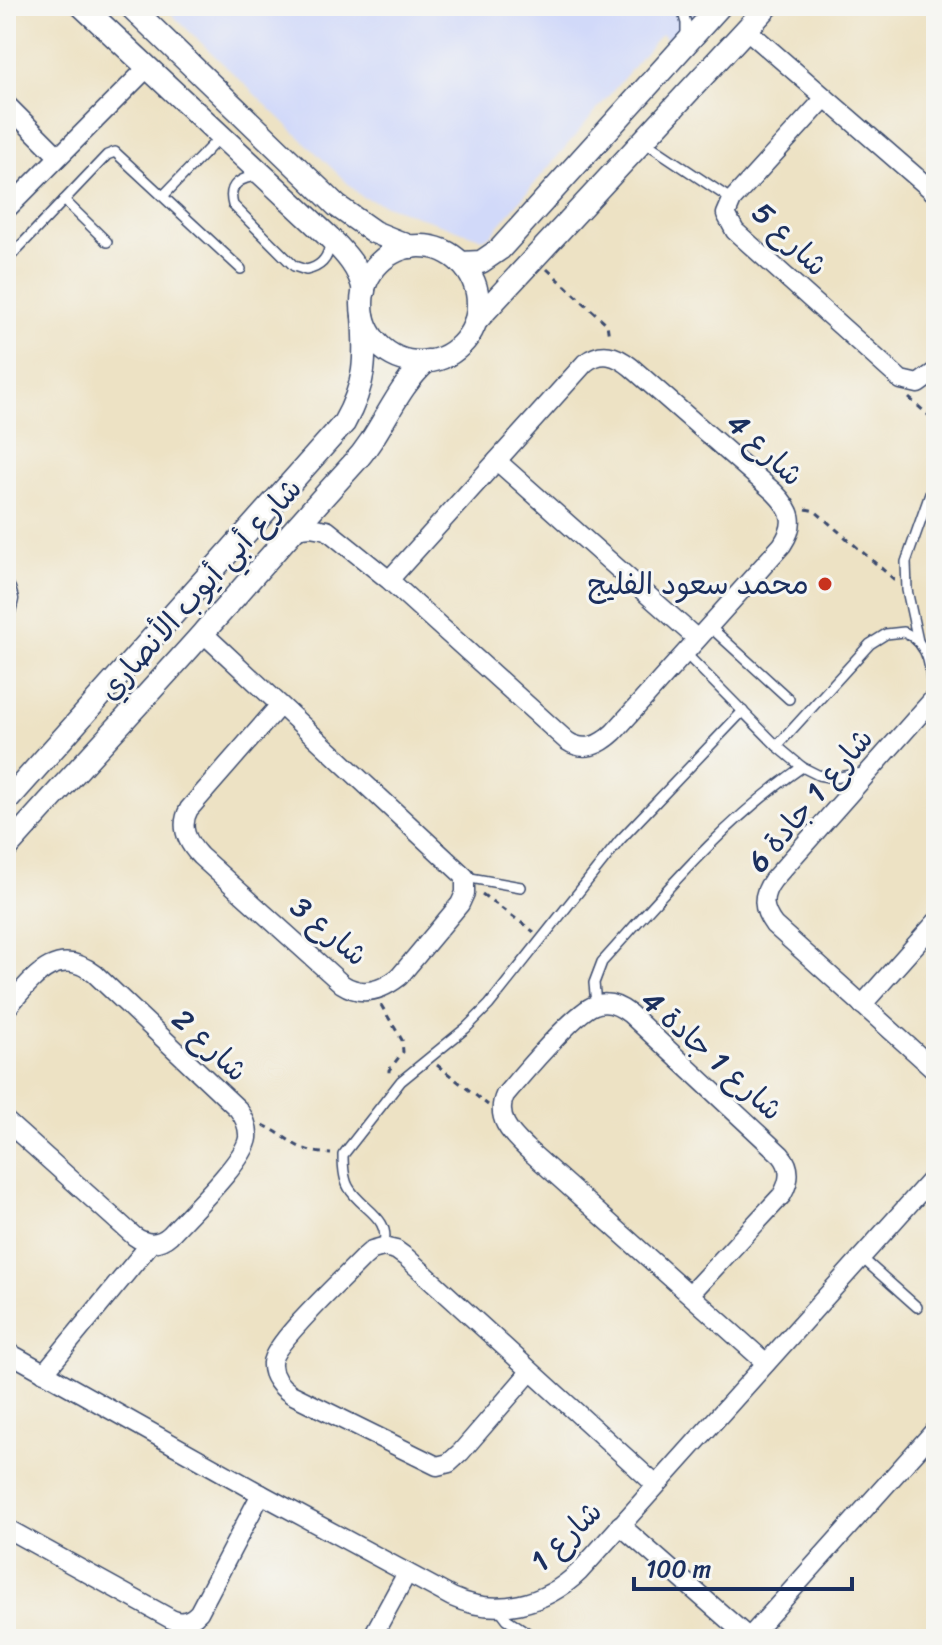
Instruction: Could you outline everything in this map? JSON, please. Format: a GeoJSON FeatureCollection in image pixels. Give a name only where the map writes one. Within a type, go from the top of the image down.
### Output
{"type":"FeatureCollection","features":[{"type":"Feature","properties":{"kind":"street"},"geometry":{"type":"LineString","coordinates":[[82,6],[330,238],[354,265],[364,291],[363,316],[371,334],[384,349],[401,359],[427,361],[455,350],[475,322],[768,6]]}},
{"type":"Feature","properties":{"kind":"street"},"geometry":{"type":"LineString","coordinates":[[130,6],[337,206],[374,232],[411,247]]}},
{"type":"Feature","properties":{"kind":"street"},"geometry":{"type":"LineString","coordinates":[[461,263],[481,262],[500,249],[720,6]]}},
{"type":"Feature","properties":{"kind":"street"},"geometry":{"type":"LineString","coordinates":[[747,30],[936,194]]}},
{"type":"Feature","properties":{"kind":"street"},"geometry":{"type":"LineString","coordinates":[[6,210],[147,68]]}},
{"type":"Feature","properties":{"kind":"street","name":"شارع 5"},"geometry":{"type":"LineString","coordinates":[[825,98],[732,200],[726,214],[735,231],[901,380]]}},
{"type":"Feature","properties":{"kind":"street"},"geometry":{"type":"LineString","coordinates":[[6,104],[58,156]]}},
{"type":"Feature","properties":{"kind":"street"},"geometry":{"type":"LineString","coordinates":[[617,121],[629,136],[644,141]]}},
{"type":"Feature","properties":{"kind":"street"},"geometry":{"type":"LineString","coordinates":[[364,291],[368,277],[382,260],[402,248],[424,246],[441,249],[461,263],[476,287],[478,305],[475,322]]}},
{"type":"Feature","properties":{"kind":"street","name":"شارع أبي أيوب الأنصاري"},"geometry":{"type":"LineString","coordinates":[[6,802],[344,423],[358,398],[365,370],[363,316]]}},
{"type":"Feature","properties":{"kind":"street"},"geometry":{"type":"LineString","coordinates":[[389,580],[585,363],[592,357],[606,355]]}},
{"type":"Feature","properties":{"kind":"street","name":"شارع 4"},"geometry":{"type":"LineString","coordinates":[[327,530],[389,580],[567,741],[580,747],[599,743],[614,732],[789,535],[792,519],[787,505],[631,367],[620,359],[606,355]]}},
{"type":"Feature","properties":{"kind":"street","name":"شارع أبي أيوب الأنصاري"},"geometry":{"type":"LineString","coordinates":[[6,849],[370,444],[400,390],[427,361]]}},
{"type":"Feature","properties":{"kind":"street"},"geometry":{"type":"LineString","coordinates":[[901,380],[918,384],[936,371]]}},
{"type":"Feature","properties":{"kind":"street"},"geometry":{"type":"LineString","coordinates":[[497,461],[696,638]]}},
{"type":"Feature","properties":{"kind":"street"},"geometry":{"type":"LineString","coordinates":[[293,529],[310,527],[327,530],[321,513],[323,497]]}},
{"type":"Feature","properties":{"kind":"street"},"geometry":{"type":"LineString","coordinates":[[6,589],[9,599],[6,611]]}},
{"type":"Feature","properties":{"kind":"street"},"geometry":{"type":"LineString","coordinates":[[203,633],[466,879]]}},
{"type":"Feature","properties":{"kind":"street","name":"شارع 1 جادة 6"},"geometry":{"type":"LineString","coordinates":[[934,699],[773,880],[764,900],[766,913],[774,925],[936,1071]]}},
{"type":"Feature","properties":{"kind":"street","name":"شارع 3"},"geometry":{"type":"LineString","coordinates":[[280,705],[189,809],[184,825],[188,840],[200,856],[342,984],[357,991],[374,991],[399,977],[460,904],[466,879]]}},
{"type":"Feature","properties":{"kind":"street"},"geometry":{"type":"LineString","coordinates":[[70,733],[68,742],[76,754],[86,756],[94,751]]}},
{"type":"Feature","properties":{"kind":"street"},"geometry":{"type":"LineString","coordinates":[[33,773],[44,768],[52,770],[60,779],[57,792]]}},
{"type":"Feature","properties":{"kind":"street"},"geometry":{"type":"LineString","coordinates":[[862,1005],[936,922]]}},
{"type":"Feature","properties":{"kind":"street","name":"شارع 2"},"geometry":{"type":"LineString","coordinates":[[6,1009],[47,966],[64,962],[85,967],[238,1109],[245,1120],[248,1141],[236,1162],[170,1235],[151,1243],[44,1373]]}},
{"type":"Feature","properties":{"kind":"street","name":"شارع 1 جادة 4"},"geometry":{"type":"LineString","coordinates":[[502,1116],[503,1101],[512,1087],[577,1018],[596,1004],[618,1005],[781,1155],[788,1165],[788,1182],[782,1195],[691,1293]]}},
{"type":"Feature","properties":{"kind":"street"},"geometry":{"type":"LineString","coordinates":[[502,1116],[526,1148],[766,1363]]}},
{"type":"Feature","properties":{"kind":"street"},"geometry":{"type":"LineString","coordinates":[[6,1121],[134,1236],[151,1243]]}},
{"type":"Feature","properties":{"kind":"street","name":"شارع 1"},"geometry":{"type":"LineString","coordinates":[[6,1351],[261,1494],[463,1602],[498,1607],[535,1600],[579,1572],[936,1174]]}},
{"type":"Feature","properties":{"kind":"street"},"geometry":{"type":"LineString","coordinates":[[530,1372],[461,1452],[441,1466],[427,1463],[288,1392],[273,1371],[272,1364],[275,1351],[363,1258],[372,1250],[383,1247],[396,1250],[656,1485]]}},
{"type":"Feature","properties":{"kind":"street"},"geometry":{"type":"LineString","coordinates":[[620,1525],[748,1638],[936,1429]]}},
{"type":"Feature","properties":{"kind":"street"},"geometry":{"type":"LineString","coordinates":[[6,1528],[171,1619],[183,1622],[199,1612],[261,1494]]}},
{"type":"Feature","properties":{"kind":"street"},"geometry":{"type":"LineString","coordinates":[[371,1639],[407,1573]]}},
{"type":"Feature","properties":{"kind":"lane"},"geometry":{"type":"LineString","coordinates":[[681,6],[686,23],[685,45]]}},
{"type":"Feature","properties":{"kind":"lane"},"geometry":{"type":"LineString","coordinates":[[164,195],[221,136]]}},
{"type":"Feature","properties":{"kind":"lane"},"geometry":{"type":"LineString","coordinates":[[644,141],[732,200]]}},
{"type":"Feature","properties":{"kind":"lane"},"geometry":{"type":"LineString","coordinates":[[6,261],[107,155],[115,152],[241,269]]}},
{"type":"Feature","properties":{"kind":"lane"},"geometry":{"type":"LineString","coordinates":[[264,176],[239,180],[233,187],[231,201],[294,266],[306,270],[319,265],[328,254],[330,238]]}},
{"type":"Feature","properties":{"kind":"lane"},"geometry":{"type":"LineString","coordinates":[[64,200],[107,242]]}},
{"type":"Feature","properties":{"kind":"lane"},"geometry":{"type":"LineString","coordinates":[[918,641],[907,590],[907,554],[936,477]]}},
{"type":"Feature","properties":{"kind":"lane"},"geometry":{"type":"LineString","coordinates":[[777,746],[870,644],[896,631],[904,632],[918,641],[926,652],[934,699]]}},
{"type":"Feature","properties":{"kind":"lane"},"geometry":{"type":"LineString","coordinates":[[696,638],[789,699]]}},
{"type":"Feature","properties":{"kind":"lane"},"geometry":{"type":"LineString","coordinates":[[696,638],[743,711],[802,767],[834,778],[870,771]]}},
{"type":"Feature","properties":{"kind":"lane"},"geometry":{"type":"LineString","coordinates":[[383,1247],[386,1239],[384,1227],[347,1185],[343,1155],[396,1087],[460,1034],[489,1005],[623,836],[743,711]]}},
{"type":"Feature","properties":{"kind":"lane"},"geometry":{"type":"LineString","coordinates":[[596,1004],[594,983],[602,962],[700,852],[759,799],[802,767]]}},
{"type":"Feature","properties":{"kind":"lane"},"geometry":{"type":"LineString","coordinates":[[466,879],[521,887]]}},
{"type":"Feature","properties":{"kind":"lane"},"geometry":{"type":"LineString","coordinates":[[861,1257],[917,1307]]}},
{"type":"Feature","properties":{"kind":"lane"},"geometry":{"type":"LineString","coordinates":[[498,1607],[507,1619],[537,1639]]}},
{"type":"Feature","properties":{"kind":"path"},"geometry":{"type":"LineString","coordinates":[[535,259],[607,324],[609,340],[606,355]]}},
{"type":"Feature","properties":{"kind":"path"},"geometry":{"type":"LineString","coordinates":[[901,380],[910,400],[936,422]]}},
{"type":"Feature","properties":{"kind":"path"},"geometry":{"type":"LineString","coordinates":[[787,505],[815,511],[907,590]]}},
{"type":"Feature","properties":{"kind":"path"},"geometry":{"type":"LineString","coordinates":[[466,879],[542,938]]}},
{"type":"Feature","properties":{"kind":"path"},"geometry":{"type":"LineString","coordinates":[[374,991],[402,1040],[403,1052],[388,1076],[396,1087]]}},
{"type":"Feature","properties":{"kind":"path"},"geometry":{"type":"LineString","coordinates":[[428,1058],[502,1116]]}},
{"type":"Feature","properties":{"kind":"path"},"geometry":{"type":"LineString","coordinates":[[245,1120],[267,1125],[291,1144],[308,1152],[343,1155]]}},
{"type":"Feature","properties":{"kind":"shaded area"},"geometry":{"type":"Polygon","coordinates":[[[163,6],[719,6],[679,52],[661,34],[492,234],[483,239],[362,197],[163,6]]]}},
{"type":"Feature","properties":{"kind":"place","name":"محمد سعود الفليج"},"geometry":{"type":"Point","coordinates":[825,584]}}]}
